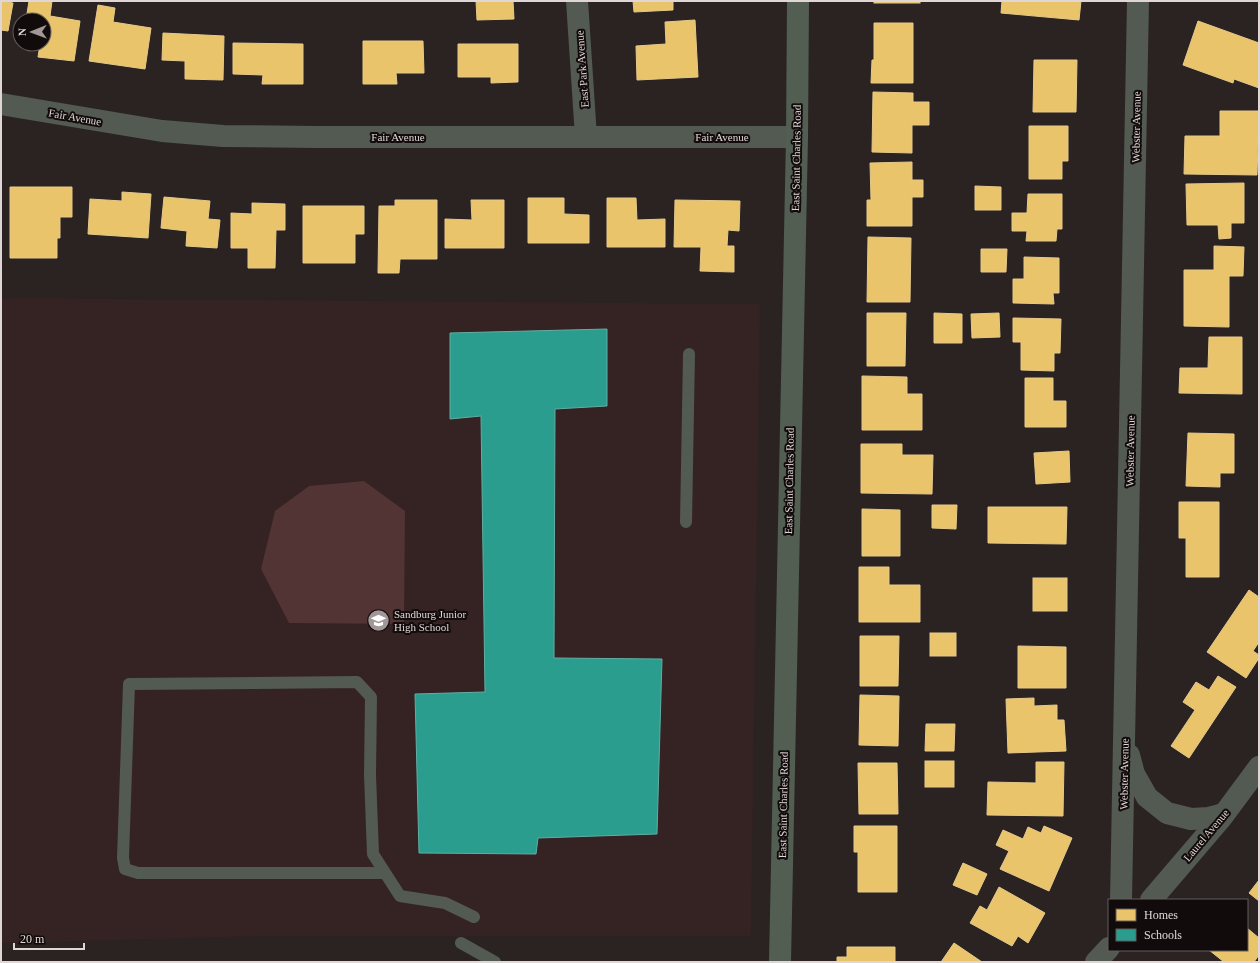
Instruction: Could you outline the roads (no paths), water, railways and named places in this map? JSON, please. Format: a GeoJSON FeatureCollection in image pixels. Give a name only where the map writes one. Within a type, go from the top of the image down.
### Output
{"type":"FeatureCollection","features":[{"type":"Feature","properties":{"kind":"main road","name":"East Saint Charles Road"},"geometry":{"type":"LineString","coordinates":[[780,962],[797,137],[798,1]]}},
{"type":"Feature","properties":{"kind":"street","name":"East Park Avenue"},"geometry":{"type":"LineString","coordinates":[[577,1],[586,137]]}},
{"type":"Feature","properties":{"kind":"street","name":"Webster Avenue"},"geometry":{"type":"LineString","coordinates":[[1121,899],[1138,1]]}},
{"type":"Feature","properties":{"kind":"street","name":"Fair Avenue"},"geometry":{"type":"LineString","coordinates":[[1,104],[162,130],[223,136],[797,137]]}},
{"type":"Feature","properties":{"kind":"street"},"geometry":{"type":"LineString","coordinates":[[1125,740],[1134,774],[1147,797],[1167,813],[1191,819],[1209,818],[1224,814]]}},
{"type":"Feature","properties":{"kind":"street","name":"Laurel Avenue"},"geometry":{"type":"LineString","coordinates":[[1152,899],[1224,814],[1259,767]]}},
{"type":"Feature","properties":{"kind":"street"},"geometry":{"type":"LineString","coordinates":[[1096,962],[1108,949]]}},
{"type":"Feature","properties":{"kind":"lane"},"geometry":{"type":"LineString","coordinates":[[686,522],[689,354]]}},
{"type":"Feature","properties":{"kind":"lane"},"geometry":{"type":"LineString","coordinates":[[385,873],[138,873],[125,869],[123,858],[129,684],[357,682],[371,697],[370,775],[373,854],[400,896],[445,903],[474,917]]}},
{"type":"Feature","properties":{"kind":"lane"},"geometry":{"type":"LineString","coordinates":[[460,942],[495,962]]}},
{"type":"Feature","properties":{"kind":"place","name":"Sandburg Junior High School"},"geometry":{"type":"Point","coordinates":[378,620]}}]}
